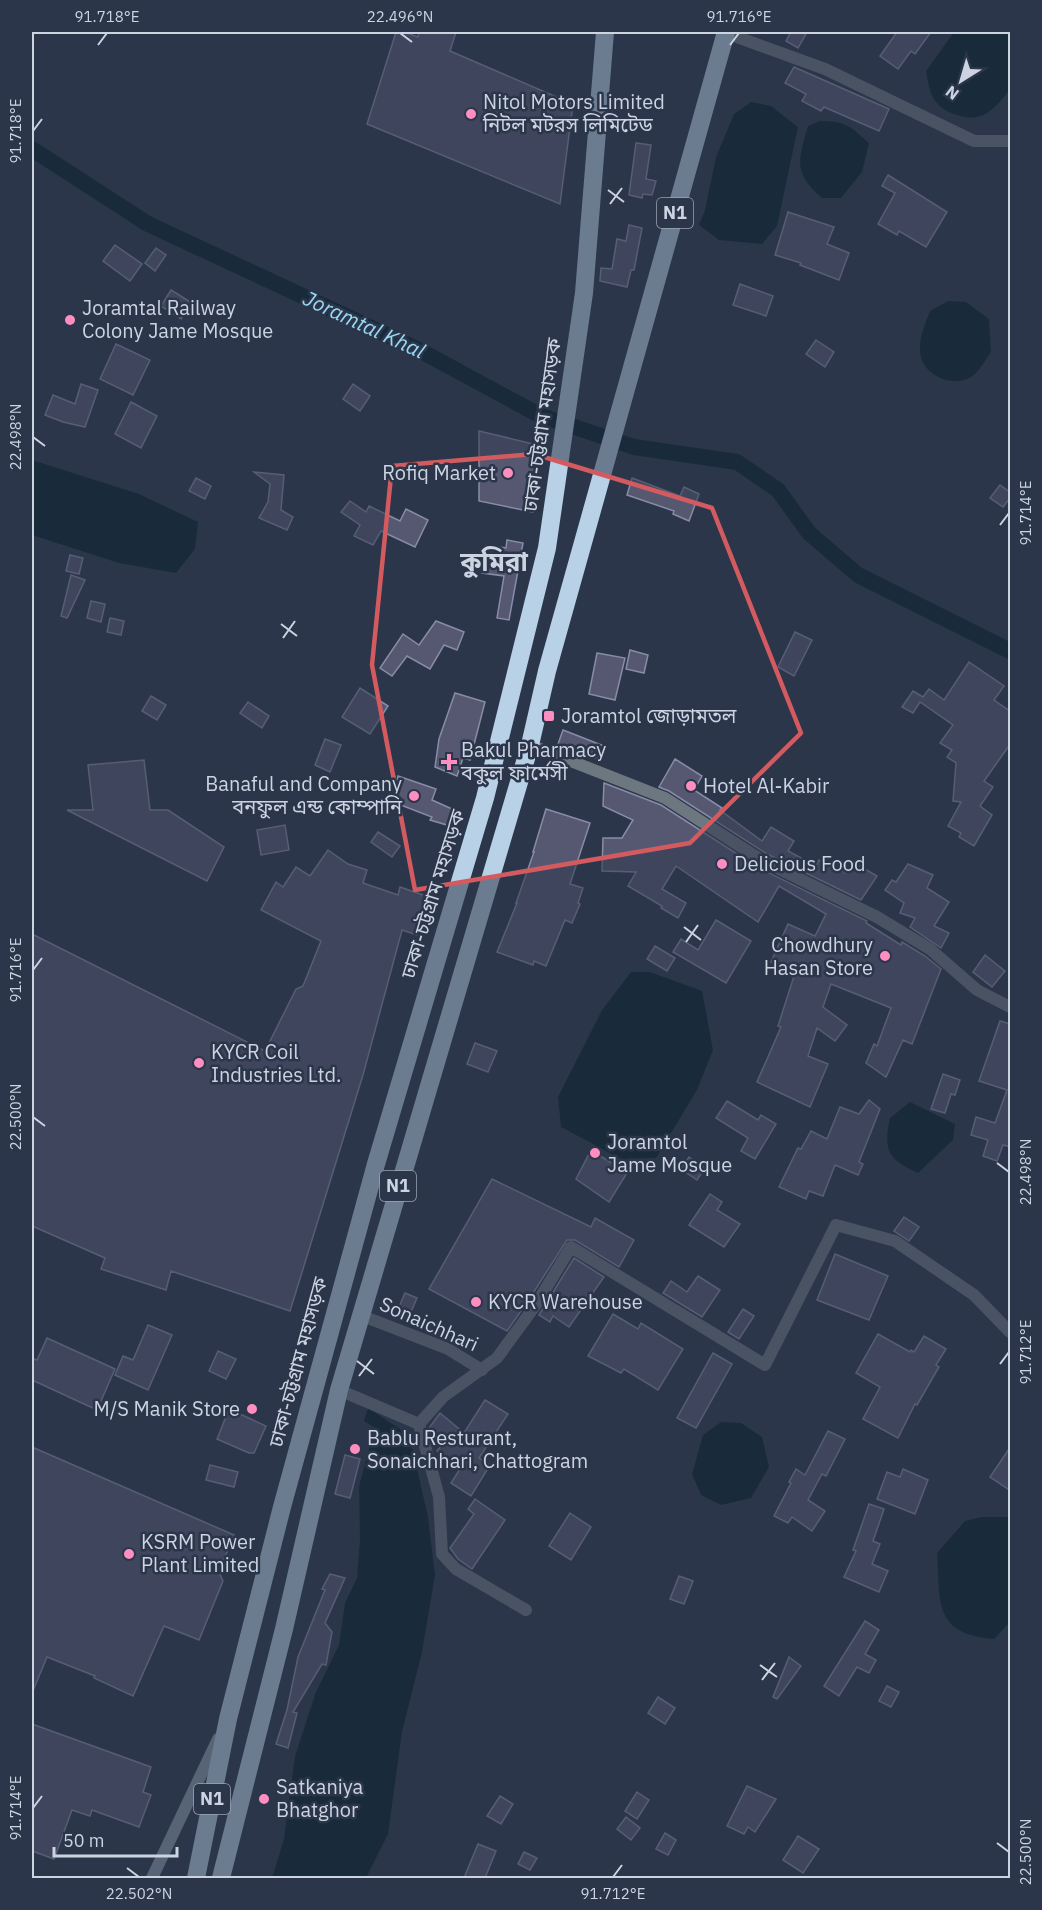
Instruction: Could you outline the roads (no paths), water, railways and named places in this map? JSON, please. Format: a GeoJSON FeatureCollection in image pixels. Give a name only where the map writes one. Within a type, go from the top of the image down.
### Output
{"type":"FeatureCollection","features":[{"type":"Feature","properties":{"kind":"highway","name":"ঢাকা-চট্টগ্রাম মহাসড়ক"},"geometry":{"type":"LineString","coordinates":[[196,1878],[228,1719],[282,1507],[376,1164],[485,798],[547,549],[584,293],[605,32]]}},
{"type":"Feature","properties":{"kind":"highway","name":"N1"},"geometry":{"type":"LineString","coordinates":[[221,1878],[284,1629],[339,1390],[530,745],[547,670],[726,32]]}},
{"type":"Feature","properties":{"kind":"street"},"geometry":{"type":"LineString","coordinates":[[726,32],[825,69],[974,141],[1011,141]]}},
{"type":"Feature","properties":{"kind":"street"},"geometry":{"type":"LineString","coordinates":[[530,745],[665,798],[763,861],[877,917],[930,949],[977,990],[1011,1007]]}},
{"type":"Feature","properties":{"kind":"street"},"geometry":{"type":"LineString","coordinates":[[419,1425],[443,1397],[497,1358],[536,1306],[571,1247],[765,1365],[836,1225],[895,1241],[974,1294],[1011,1332]]}},
{"type":"Feature","properties":{"kind":"street","name":"Sonaichhari"},"geometry":{"type":"LineString","coordinates":[[360,1315],[448,1349],[482,1370]]}},
{"type":"Feature","properties":{"kind":"street"},"geometry":{"type":"LineString","coordinates":[[339,1390],[419,1425]]}},
{"type":"Feature","properties":{"kind":"street"},"geometry":{"type":"LineString","coordinates":[[419,1425],[439,1497],[442,1554],[456,1569],[526,1610]]}},
{"type":"Feature","properties":{"kind":"street","name":"ঢাকা-চট্টগ্রাম মহাসড়ক"},"geometry":{"type":"LineString","coordinates":[[152,1878],[228,1719]]}},
{"type":"Feature","properties":{"kind":"water"},"geometry":{"type":"Polygon","coordinates":[[[954,32],[1010,32],[1010,89],[994,108],[980,116],[964,117],[944,110],[935,100],[929,88],[926,71],[954,32]]]}},
{"type":"Feature","properties":{"kind":"water"},"geometry":{"type":"Polygon","coordinates":[[[751,102],[771,106],[798,127],[777,226],[762,244],[719,240],[699,225],[705,210],[716,157],[734,114],[751,102]]]}},
{"type":"Feature","properties":{"kind":"water"},"geometry":{"type":"Polygon","coordinates":[[[820,121],[842,123],[869,143],[862,172],[841,198],[822,198],[806,181],[800,166],[808,126],[820,121]]]}},
{"type":"Feature","properties":{"kind":"water"},"geometry":{"type":"Polygon","coordinates":[[[948,301],[966,302],[989,319],[991,352],[974,375],[958,381],[949,381],[933,374],[922,360],[920,351],[921,336],[930,311],[948,301]]]}},
{"type":"Feature","properties":{"kind":"water"},"geometry":{"type":"Polygon","coordinates":[[[32,460],[139,494],[198,522],[195,549],[176,573],[119,563],[32,535],[32,460]]]}},
{"type":"Feature","properties":{"kind":"water"},"geometry":{"type":"Polygon","coordinates":[[[631,972],[650,972],[702,991],[713,1050],[697,1090],[656,1158],[621,1159],[561,1127],[558,1097],[602,1010],[631,972]]]}},
{"type":"Feature","properties":{"kind":"water"},"geometry":{"type":"Polygon","coordinates":[[[910,1102],[955,1124],[953,1140],[918,1173],[894,1158],[890,1153],[887,1138],[890,1118],[910,1102]]]}},
{"type":"Feature","properties":{"kind":"water"},"geometry":{"type":"Polygon","coordinates":[[[368,1408],[400,1429],[413,1451],[428,1517],[435,1575],[422,1652],[402,1732],[388,1834],[366,1878],[272,1878],[284,1839],[295,1756],[316,1692],[339,1645],[345,1603],[357,1578],[360,1540],[359,1486],[375,1428],[364,1421],[368,1408]]]}},
{"type":"Feature","properties":{"kind":"water"},"geometry":{"type":"Polygon","coordinates":[[[721,1422],[741,1423],[762,1437],[769,1467],[751,1498],[721,1505],[701,1495],[692,1474],[703,1435],[721,1422]]]}},
{"type":"Feature","properties":{"kind":"water"},"geometry":{"type":"Polygon","coordinates":[[[982,1517],[1010,1517],[1010,1622],[994,1639],[974,1636],[950,1623],[940,1600],[937,1553],[965,1521],[982,1517]]]}},
{"type":"Feature","properties":{"kind":"waterway","name":"Joramtal Khal"},"geometry":{"type":"LineString","coordinates":[[32,149],[148,224],[421,351],[539,415],[634,447],[737,462],[778,490],[809,533],[858,575],[1010,651]]}},
{"type":"Feature","properties":{"kind":"place","name":"Nitol Motors Limited নিটল মটরস লিমিটেড"},"geometry":{"type":"Point","coordinates":[471,114]}},
{"type":"Feature","properties":{"kind":"place","name":"Joramtal Railway Colony Jame Mosque"},"geometry":{"type":"Point","coordinates":[70,320]}},
{"type":"Feature","properties":{"kind":"place","name":"Rofiq Market"},"geometry":{"type":"Point","coordinates":[508,473]}},
{"type":"Feature","properties":{"kind":"place","name":"Joramtol জোড়ামতল"},"geometry":{"type":"Point","coordinates":[549,716]}},
{"type":"Feature","properties":{"kind":"place","name":"Bakul Pharmacy বকুল ফার্মেসী"},"geometry":{"type":"Point","coordinates":[449,762]}},
{"type":"Feature","properties":{"kind":"place","name":"Hotel Al-Kabir"},"geometry":{"type":"Point","coordinates":[691,786]}},
{"type":"Feature","properties":{"kind":"place","name":"Banaful and Company বনফুল এন্ড কোম্পানি"},"geometry":{"type":"Point","coordinates":[414,796]}},
{"type":"Feature","properties":{"kind":"place","name":"Delicious Food"},"geometry":{"type":"Point","coordinates":[722,864]}},
{"type":"Feature","properties":{"kind":"place","name":"Chowdhury Hasan Store"},"geometry":{"type":"Point","coordinates":[885,956]}},
{"type":"Feature","properties":{"kind":"place","name":"KYCR Coil Industries Ltd."},"geometry":{"type":"Point","coordinates":[199,1063]}},
{"type":"Feature","properties":{"kind":"place","name":"Joramtol Jame Mosque"},"geometry":{"type":"Point","coordinates":[595,1153]}},
{"type":"Feature","properties":{"kind":"place","name":"KYCR Warehouse"},"geometry":{"type":"Point","coordinates":[476,1302]}},
{"type":"Feature","properties":{"kind":"place","name":"M/S Manik Store"},"geometry":{"type":"Point","coordinates":[252,1409]}},
{"type":"Feature","properties":{"kind":"place","name":"Bablu Resturant, Sonaichhari, Chattogram"},"geometry":{"type":"Point","coordinates":[355,1449]}},
{"type":"Feature","properties":{"kind":"place","name":"KSRM Power Plant Limited"},"geometry":{"type":"Point","coordinates":[129,1554]}},
{"type":"Feature","properties":{"kind":"place","name":"Satkaniya Bhatghor"},"geometry":{"type":"Point","coordinates":[264,1799]}},
{"type":"Feature","properties":{"kind":"district","name":"কুমিরা"},"geometry":{"type":"Point","coordinates":[494,562]}}]}
